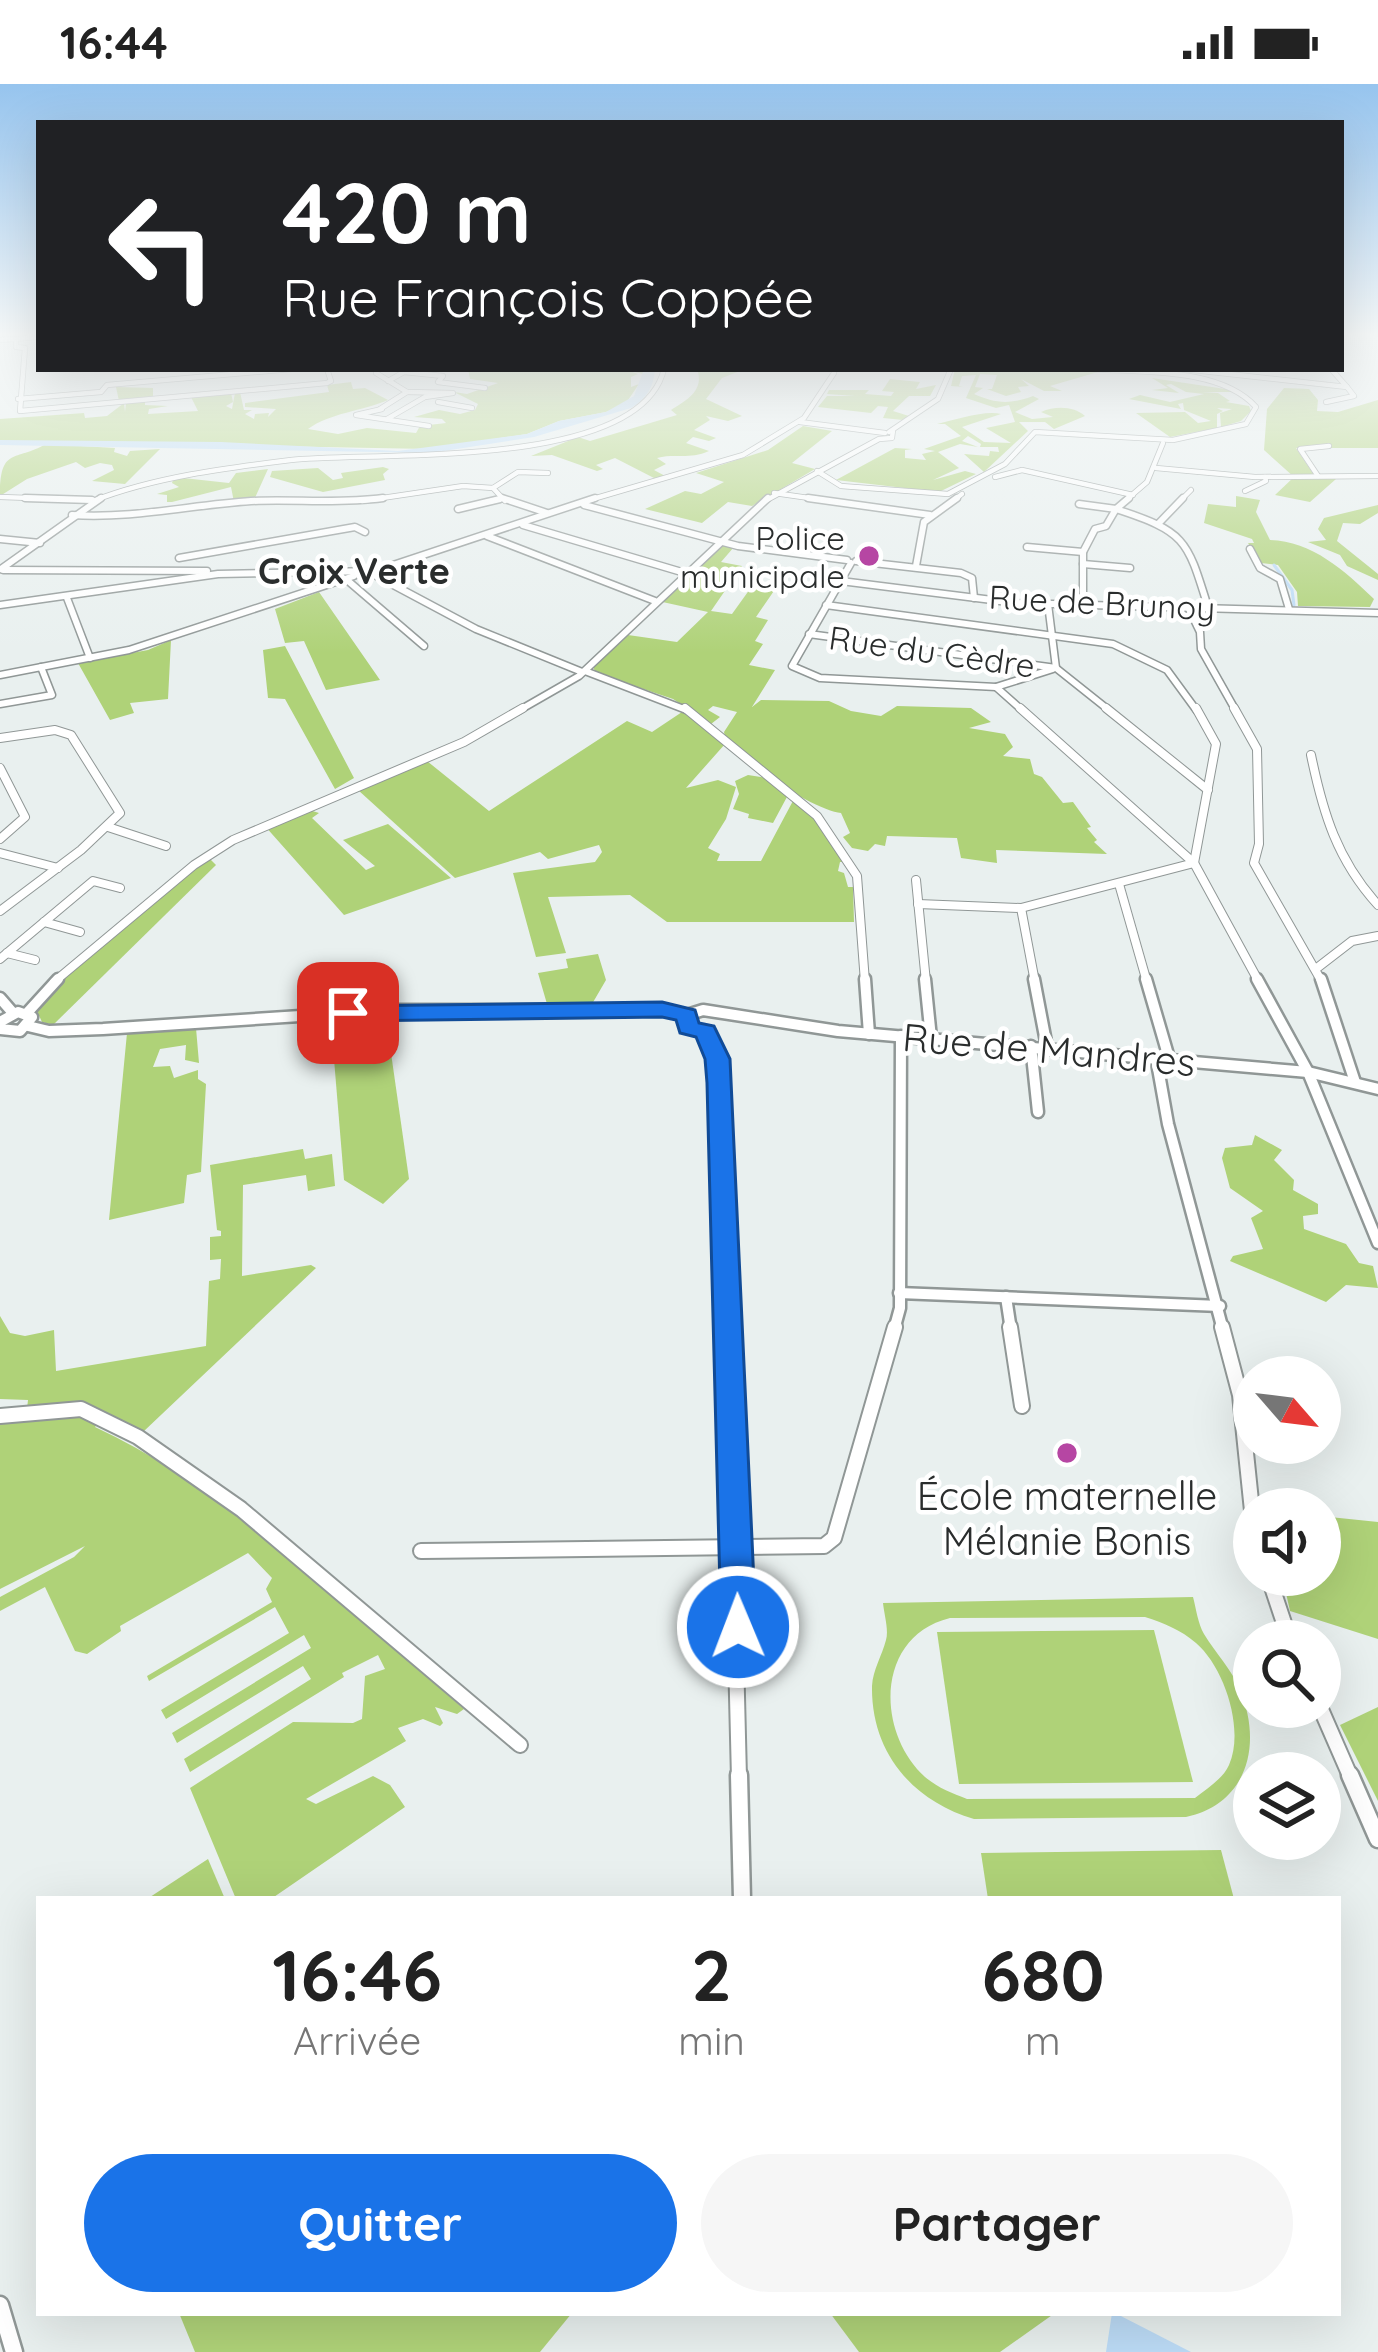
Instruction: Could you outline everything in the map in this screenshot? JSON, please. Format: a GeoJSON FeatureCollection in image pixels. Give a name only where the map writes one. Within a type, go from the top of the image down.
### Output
{"type":"FeatureCollection","features":[{"type":"Feature","properties":{"kind":"street"},"geometry":{"type":"LineString","coordinates":[[0,569],[93,500],[169,477],[225,474],[293,460],[427,456],[544,442]]}},
{"type":"Feature","properties":{"kind":"street"},"geometry":{"type":"LineString","coordinates":[[0,569],[369,572],[742,455],[765,442]]}},
{"type":"Feature","properties":{"kind":"street"},"geometry":{"type":"LineString","coordinates":[[13,1013],[0,1026],[14,1032],[28,1020],[40,994],[219,848],[266,822],[464,742],[583,672],[718,541],[774,494],[871,442]]}},
{"type":"Feature","properties":{"kind":"street"},"geometry":{"type":"LineString","coordinates":[[818,471],[841,486],[941,495],[1005,464],[1026,442]]}},
{"type":"Feature","properties":{"kind":"street"},"geometry":{"type":"LineString","coordinates":[[1083,603],[1083,552],[1095,529],[1106,526],[1106,520],[1156,468],[1163,443]]}},
{"type":"Feature","properties":{"kind":"street"},"geometry":{"type":"LineString","coordinates":[[1318,476],[1300,449],[1329,446]]}},
{"type":"Feature","properties":{"kind":"street"},"geometry":{"type":"LineString","coordinates":[[1156,468],[1265,476],[1378,476]]}},
{"type":"Feature","properties":{"kind":"street"},"geometry":{"type":"LineString","coordinates":[[916,566],[922,530],[930,515],[1011,470],[1133,494]]}},
{"type":"Feature","properties":{"kind":"street"},"geometry":{"type":"LineString","coordinates":[[72,515],[115,516],[255,501],[341,504],[463,486],[494,488],[518,472],[548,473]]}},
{"type":"Feature","properties":{"kind":"street"},"geometry":{"type":"LineString","coordinates":[[1245,491],[1255,490],[1266,481],[1265,476]]}},
{"type":"Feature","properties":{"kind":"street"},"geometry":{"type":"LineString","coordinates":[[494,488],[500,499]]}},
{"type":"Feature","properties":{"kind":"street"},"geometry":{"type":"LineString","coordinates":[[1159,523],[1191,490]]}},
{"type":"Feature","properties":{"kind":"street"},"geometry":{"type":"LineString","coordinates":[[774,494],[930,515]]}},
{"type":"Feature","properties":{"kind":"street"},"geometry":{"type":"LineString","coordinates":[[0,497],[93,500]]}},
{"type":"Feature","properties":{"kind":"street"},"geometry":{"type":"LineString","coordinates":[[458,509],[500,499],[550,514]]}},
{"type":"Feature","properties":{"kind":"street","name":"Rue de Brunoy"},"geometry":{"type":"LineString","coordinates":[[580,504],[718,541],[970,577],[974,598],[1378,613]]}},
{"type":"Feature","properties":{"kind":"street"},"geometry":{"type":"LineString","coordinates":[[1079,504],[1116,509],[1159,523],[1189,546],[1208,607]]}},
{"type":"Feature","properties":{"kind":"street"},"geometry":{"type":"LineString","coordinates":[[520,524],[685,573]]}},
{"type":"Feature","properties":{"kind":"street"},"geometry":{"type":"LineString","coordinates":[[179,558],[355,527],[364,532]]}},
{"type":"Feature","properties":{"kind":"street"},"geometry":{"type":"LineString","coordinates":[[488,536],[655,601]]}},
{"type":"Feature","properties":{"kind":"street"},"geometry":{"type":"LineString","coordinates":[[0,539],[40,543]]}},
{"type":"Feature","properties":{"kind":"street"},"geometry":{"type":"LineString","coordinates":[[1028,547],[1083,552]]}},
{"type":"Feature","properties":{"kind":"street"},"geometry":{"type":"LineString","coordinates":[[1043,549],[1043,567]]}},
{"type":"Feature","properties":{"kind":"street"},"geometry":{"type":"LineString","coordinates":[[1250,550],[1261,568],[1280,579],[1289,610]]}},
{"type":"Feature","properties":{"kind":"street"},"geometry":{"type":"LineString","coordinates":[[208,554],[215,572]]}},
{"type":"Feature","properties":{"kind":"street"},"geometry":{"type":"LineString","coordinates":[[852,561],[792,663],[808,676],[996,687],[1056,668]]}},
{"type":"Feature","properties":{"kind":"street"},"geometry":{"type":"LineString","coordinates":[[1083,564],[1130,568]]}},
{"type":"Feature","properties":{"kind":"street"},"geometry":{"type":"LineString","coordinates":[[0,605],[215,572]]}},
{"type":"Feature","properties":{"kind":"street"},"geometry":{"type":"LineString","coordinates":[[369,572],[476,629],[685,708],[817,816],[857,876],[869,1034]]}},
{"type":"Feature","properties":{"kind":"street"},"geometry":{"type":"LineString","coordinates":[[0,675],[90,658],[210,626],[356,574]]}},
{"type":"Feature","properties":{"kind":"street"},"geometry":{"type":"LineString","coordinates":[[347,580],[424,646]]}},
{"type":"Feature","properties":{"kind":"street"},"geometry":{"type":"LineString","coordinates":[[841,581],[974,598]]}},
{"type":"Feature","properties":{"kind":"street"},"geometry":{"type":"LineString","coordinates":[[67,598],[90,658]]}},
{"type":"Feature","properties":{"kind":"street"},"geometry":{"type":"LineString","coordinates":[[1048,604],[1056,668],[1208,790]]}},
{"type":"Feature","properties":{"kind":"street"},"geometry":{"type":"LineString","coordinates":[[826,605],[1118,644],[1141,651],[1173,671],[1216,744],[1194,863]]}},
{"type":"Feature","properties":{"kind":"street"},"geometry":{"type":"LineString","coordinates":[[1188,607],[1200,632],[1201,649],[1257,749],[1259,844],[1255,863],[1317,968],[1355,1082]]}},
{"type":"Feature","properties":{"kind":"street","name":"Rue du Cèdre"},"geometry":{"type":"LineString","coordinates":[[808,634],[1056,668]]}},
{"type":"Feature","properties":{"kind":"street"},"geometry":{"type":"LineString","coordinates":[[0,704],[52,695],[40,667]]}},
{"type":"Feature","properties":{"kind":"street"},"geometry":{"type":"LineString","coordinates":[[996,687],[1194,863],[1308,1072],[1378,1243]]}},
{"type":"Feature","properties":{"kind":"street"},"geometry":{"type":"LineString","coordinates":[[0,738],[55,730],[71,735],[120,808],[119,817],[108,827],[0,910]]}},
{"type":"Feature","properties":{"kind":"street"},"geometry":{"type":"LineString","coordinates":[[1311,755],[1320,818],[1349,876],[1378,905]]}},
{"type":"Feature","properties":{"kind":"street"},"geometry":{"type":"LineString","coordinates":[[0,768],[25,817],[0,839]]}},
{"type":"Feature","properties":{"kind":"street"},"geometry":{"type":"LineString","coordinates":[[108,827],[166,846]]}},
{"type":"Feature","properties":{"kind":"street"},"geometry":{"type":"LineString","coordinates":[[0,853],[58,868]]}},
{"type":"Feature","properties":{"kind":"street"},"geometry":{"type":"LineString","coordinates":[[918,904],[1021,908],[1194,863]]}},
{"type":"Feature","properties":{"kind":"street"},"geometry":{"type":"LineString","coordinates":[[916,880],[931,1038]]}},
{"type":"Feature","properties":{"kind":"street"},"geometry":{"type":"LineString","coordinates":[[4,956],[93,881],[120,888]]}},
{"type":"Feature","properties":{"kind":"street"},"geometry":{"type":"LineString","coordinates":[[1119,884],[1162,1057],[1168,1124],[1220,1306],[1246,1431],[1248,1488]]}},
{"type":"Feature","properties":{"kind":"street"},"geometry":{"type":"LineString","coordinates":[[1021,908],[1047,1047]]}},
{"type":"Feature","properties":{"kind":"street"},"geometry":{"type":"LineString","coordinates":[[44,922],[80,932]]}},
{"type":"Feature","properties":{"kind":"street"},"geometry":{"type":"LineString","coordinates":[[1317,968],[1352,941],[1378,936]]}},
{"type":"Feature","properties":{"kind":"street"},"geometry":{"type":"LineString","coordinates":[[4,956],[35,960]]}},
{"type":"Feature","properties":{"kind":"street"},"geometry":{"type":"LineString","coordinates":[[0,998],[13,1013],[28,1020]]}},
{"type":"Feature","properties":{"kind":"street","name":"Rue de Mandres"},"geometry":{"type":"LineString","coordinates":[[28,1020],[49,1030],[403,1010],[619,1009],[687,1016],[703,1010],[718,1017],[746,1016],[869,1034],[1308,1072],[1378,1089]]}},
{"type":"Feature","properties":{"kind":"street"},"geometry":{"type":"LineString","coordinates":[[687,1016],[688,1028],[705,1032],[717,1026],[718,1017]]}},
{"type":"Feature","properties":{"kind":"street"},"geometry":{"type":"LineString","coordinates":[[705,1032],[718,1059],[720,1083],[728,1432],[734,1457],[742,1896]]}},
{"type":"Feature","properties":{"kind":"street"},"geometry":{"type":"LineString","coordinates":[[421,1551],[736,1549],[824,1546],[834,1538],[900,1307],[901,1036]]}},
{"type":"Feature","properties":{"kind":"street"},"geometry":{"type":"LineString","coordinates":[[1031,1046],[1038,1112]]}},
{"type":"Feature","properties":{"kind":"street"},"geometry":{"type":"LineString","coordinates":[[899,1293],[1220,1306]]}},
{"type":"Feature","properties":{"kind":"street"},"geometry":{"type":"LineString","coordinates":[[1006,1297],[1022,1406]]}},
{"type":"Feature","properties":{"kind":"street"},"geometry":{"type":"LineString","coordinates":[[0,1416],[81,1409],[138,1437],[241,1509],[520,1745]]}},
{"type":"Feature","properties":{"kind":"street"},"geometry":{"type":"LineString","coordinates":[[1328,1728],[1378,1839]]}},
{"type":"Feature","properties":{"kind":"street"},"geometry":{"type":"LineString","coordinates":[[0,2306],[14,2352]]}},
{"type":"Feature","properties":{"kind":"green space"},"geometry":{"type":"Polygon","coordinates":[[[45,442],[476,442],[429,449],[45,442]]]}},
{"type":"Feature","properties":{"kind":"green space"},"geometry":{"type":"Polygon","coordinates":[[[566,442],[687,442],[709,451],[657,458],[666,464],[654,470],[667,477],[654,478],[615,458],[596,465],[603,469],[597,471],[552,455],[531,456],[566,442]]]}},
{"type":"Feature","properties":{"kind":"green space"},"geometry":{"type":"Polygon","coordinates":[[[780,442],[818,442],[792,463],[815,469],[752,506],[728,502],[702,523],[645,509],[685,491],[701,494],[724,482],[696,473],[780,442]]]}},
{"type":"Feature","properties":{"kind":"green space"},"geometry":{"type":"Polygon","coordinates":[[[944,442],[964,442],[978,447],[960,444],[938,452],[959,468],[933,480],[965,471],[976,474],[939,492],[836,480],[895,448],[912,449],[905,450],[905,458],[926,460],[922,454],[935,451],[924,449],[944,442]]]}},
{"type":"Feature","properties":{"kind":"green space"},"geometry":{"type":"Polygon","coordinates":[[[977,442],[1016,442],[984,472],[964,454],[999,452],[998,447],[980,447],[977,442]]]}},
{"type":"Feature","properties":{"kind":"green space"},"geometry":{"type":"Polygon","coordinates":[[[1265,442],[1378,442],[1378,448],[1296,448],[1314,475],[1336,479],[1310,502],[1275,495],[1294,477],[1264,450],[1265,442]]]}},
{"type":"Feature","properties":{"kind":"green space"},"geometry":{"type":"Polygon","coordinates":[[[46,444],[115,448],[114,452],[127,456],[130,451],[160,449],[125,484],[92,481],[114,470],[112,465],[85,468],[76,462],[27,479],[0,496],[6,462],[46,444]]]}},
{"type":"Feature","properties":{"kind":"green space"},"geometry":{"type":"Polygon","coordinates":[[[318,468],[333,480],[343,478],[341,473],[389,469],[383,474],[385,480],[323,492],[270,477],[272,471],[318,468]]]}},
{"type":"Feature","properties":{"kind":"green space"},"geometry":{"type":"Polygon","coordinates":[[[268,469],[254,500],[234,502],[231,487],[172,502],[167,502],[167,495],[157,494],[179,487],[172,483],[174,477],[229,483],[236,473],[268,469]]]}},
{"type":"Feature","properties":{"kind":"green space"},"geometry":{"type":"Polygon","coordinates":[[[1236,496],[1260,500],[1256,512],[1270,540],[1300,546],[1327,559],[1374,599],[1370,607],[1298,606],[1297,592],[1278,565],[1261,563],[1248,543],[1254,543],[1252,539],[1204,523],[1208,504],[1236,507],[1236,496]]]}},
{"type":"Feature","properties":{"kind":"green space"},"geometry":{"type":"Polygon","coordinates":[[[1378,505],[1378,513],[1360,524],[1343,523],[1337,541],[1378,574],[1378,580],[1347,566],[1340,555],[1308,542],[1326,540],[1318,529],[1324,518],[1378,505]]]}},
{"type":"Feature","properties":{"kind":"green space"},"geometry":{"type":"Polygon","coordinates":[[[723,544],[734,547],[721,562],[742,566],[711,611],[732,614],[755,582],[778,585],[756,617],[768,620],[755,641],[763,644],[749,665],[775,670],[752,707],[761,700],[829,701],[881,716],[897,706],[971,708],[991,722],[969,728],[1005,734],[1013,747],[1003,756],[1030,759],[1034,774],[1063,803],[1073,802],[1091,827],[1087,828],[1094,842],[1107,854],[996,850],[997,863],[961,858],[957,838],[887,836],[885,846],[875,844],[868,851],[852,848],[843,837],[850,833],[841,813],[788,790],[745,752],[727,746],[724,732],[737,712],[713,706],[708,710],[720,717],[711,724],[673,699],[596,673],[593,667],[621,634],[677,642],[708,612],[658,601],[723,544]]]}},
{"type":"Feature","properties":{"kind":"green space"},"geometry":{"type":"Polygon","coordinates":[[[319,592],[380,680],[326,690],[304,641],[285,643],[275,609],[319,592]]]}},
{"type":"Feature","properties":{"kind":"green space"},"geometry":{"type":"Polygon","coordinates":[[[171,640],[168,699],[130,703],[134,713],[110,720],[78,663],[148,650],[171,640]]]}},
{"type":"Feature","properties":{"kind":"green space"},"geometry":{"type":"Polygon","coordinates":[[[285,646],[354,778],[335,789],[285,699],[268,698],[263,650],[285,646]]]}},
{"type":"Feature","properties":{"kind":"green space"},"geometry":{"type":"Polygon","coordinates":[[[685,710],[725,744],[686,788],[718,780],[736,787],[726,819],[708,848],[720,854],[717,861],[761,861],[794,799],[815,818],[845,862],[840,862],[838,871],[844,873],[848,887],[853,887],[854,922],[667,922],[630,895],[548,897],[566,953],[536,957],[513,873],[595,862],[602,852],[599,845],[548,859],[540,852],[455,878],[358,790],[427,761],[489,811],[627,721],[652,732],[685,710]]]}},
{"type":"Feature","properties":{"kind":"green space"},"geometry":{"type":"Polygon","coordinates":[[[748,775],[767,778],[788,795],[773,823],[733,809],[739,794],[735,781],[748,775]]]}},
{"type":"Feature","properties":{"kind":"green space"},"geometry":{"type":"Polygon","coordinates":[[[306,809],[319,813],[312,818],[366,870],[375,866],[343,840],[388,824],[451,878],[344,915],[264,825],[306,809]]]}},
{"type":"Feature","properties":{"kind":"green space"},"geometry":{"type":"Polygon","coordinates":[[[208,857],[216,865],[53,1025],[42,1022],[35,1007],[41,997],[208,857]]]}},
{"type":"Feature","properties":{"kind":"green space"},"geometry":{"type":"Polygon","coordinates":[[[598,954],[606,980],[592,1004],[547,1004],[538,973],[568,968],[566,959],[598,954]]]}},
{"type":"Feature","properties":{"kind":"green space"},"geometry":{"type":"Polygon","coordinates":[[[386,1018],[409,1179],[383,1204],[344,1180],[331,1023],[335,1019],[386,1018]]]}},
{"type":"Feature","properties":{"kind":"green space"},"geometry":{"type":"Polygon","coordinates":[[[196,1028],[199,1063],[185,1060],[186,1045],[160,1049],[153,1067],[170,1066],[174,1078],[198,1070],[198,1079],[206,1084],[201,1172],[187,1175],[184,1203],[109,1220],[127,1033],[196,1028]]]}},
{"type":"Feature","properties":{"kind":"green space"},"geometry":{"type":"Polygon","coordinates":[[[1255,1135],[1282,1150],[1274,1160],[1294,1180],[1293,1190],[1318,1204],[1318,1214],[1303,1216],[1304,1229],[1346,1244],[1359,1263],[1373,1266],[1378,1288],[1346,1285],[1326,1302],[1230,1261],[1233,1256],[1263,1249],[1251,1218],[1263,1211],[1230,1188],[1222,1158],[1225,1148],[1252,1145],[1255,1135]]]}},
{"type":"Feature","properties":{"kind":"green space"},"geometry":{"type":"Polygon","coordinates":[[[303,1149],[305,1159],[332,1154],[335,1186],[308,1191],[306,1175],[243,1185],[242,1276],[316,1268],[143,1432],[105,1415],[95,1427],[147,1454],[243,1519],[464,1709],[457,1714],[435,1707],[443,1723],[440,1726],[423,1719],[398,1728],[406,1741],[306,1799],[316,1804],[373,1776],[390,1785],[405,1807],[275,1896],[235,1896],[190,1788],[293,1722],[353,1723],[362,1719],[365,1676],[385,1669],[378,1655],[342,1673],[344,1677],[190,1772],[184,1759],[311,1679],[303,1666],[177,1743],[172,1733],[311,1648],[304,1635],[166,1719],[161,1710],[289,1633],[275,1607],[149,1681],[147,1676],[272,1602],[266,1589],[272,1578],[248,1553],[120,1626],[121,1631],[87,1654],[75,1651],[45,1587],[0,1611],[0,1597],[74,1557],[85,1546],[0,1589],[0,1412],[27,1409],[28,1400],[0,1399],[0,1316],[10,1333],[25,1336],[54,1330],[56,1371],[206,1346],[209,1281],[220,1279],[221,1259],[210,1260],[210,1237],[221,1236],[221,1231],[217,1230],[210,1165],[303,1149]]]}},
{"type":"Feature","properties":{"kind":"green space"},"geometry":{"type":"Polygon","coordinates":[[[1341,1518],[1378,1522],[1378,1639],[1341,1627],[1341,1620],[1318,1620],[1290,1611],[1287,1596],[1341,1596],[1341,1518]]]}},
{"type":"Feature","properties":{"kind":"green space"},"geometry":{"type":"Polygon","coordinates":[[[1193,1597],[1202,1630],[1233,1677],[1233,1717],[1223,1683],[1206,1654],[1178,1631],[1145,1617],[950,1618],[926,1628],[896,1664],[891,1711],[897,1735],[925,1777],[967,1799],[1195,1798],[1229,1765],[1234,1728],[1250,1728],[1249,1752],[1233,1752],[1233,1789],[1207,1810],[1186,1817],[974,1819],[915,1787],[888,1753],[879,1733],[872,1686],[887,1627],[883,1603],[1193,1597]]]}},
{"type":"Feature","properties":{"kind":"green space"},"geometry":{"type":"Polygon","coordinates":[[[1154,1630],[1193,1782],[959,1784],[937,1632],[1154,1630]]]}},
{"type":"Feature","properties":{"kind":"green space"},"geometry":{"type":"Polygon","coordinates":[[[1378,1707],[1378,1801],[1341,1727],[1378,1707]]]}},
{"type":"Feature","properties":{"kind":"green space"},"geometry":{"type":"Polygon","coordinates":[[[1221,1850],[1233,1896],[988,1896],[981,1853],[1221,1850]]]}},
{"type":"Feature","properties":{"kind":"green space"},"geometry":{"type":"Polygon","coordinates":[[[208,1859],[224,1896],[152,1896],[208,1859]]]}},
{"type":"Feature","properties":{"kind":"green space"},"geometry":{"type":"Polygon","coordinates":[[[180,2316],[570,2316],[540,2352],[195,2352],[180,2316]]]}},
{"type":"Feature","properties":{"kind":"green space"},"geometry":{"type":"Polygon","coordinates":[[[832,2316],[1051,2316],[1000,2352],[859,2352],[832,2316]]]}},
{"type":"Feature","properties":{"kind":"water"},"geometry":{"type":"Polygon","coordinates":[[[0,442],[221,442],[398,451],[503,442],[431,453],[0,442]]]}},
{"type":"Feature","properties":{"kind":"water"},"geometry":{"type":"Polygon","coordinates":[[[1112,2316],[1121,2316],[1191,2352],[1106,2352],[1112,2316]]]}},
{"type":"Feature","properties":{"kind":"waterway"},"geometry":{"type":"LineString","coordinates":[[1274,565],[1292,590],[1294,605]]}},
{"type":"Feature","properties":{"kind":"place","name":"Police municipale"},"geometry":{"type":"Point","coordinates":[869,556]}},
{"type":"Feature","properties":{"kind":"place","name":"École maternelle Mélanie Bonis"},"geometry":{"type":"Point","coordinates":[1067,1453]}},
{"type":"Feature","properties":{"kind":"district","name":"Croix Verte"},"geometry":{"type":"Point","coordinates":[354,570]}},
{"type":"Feature","properties":{"kind":"route"},"geometry":{"type":"LineString","coordinates":[[348,1013],[662,1010],[687,1016],[688,1028],[705,1032],[718,1059],[720,1083],[738,1627]]}}]}
